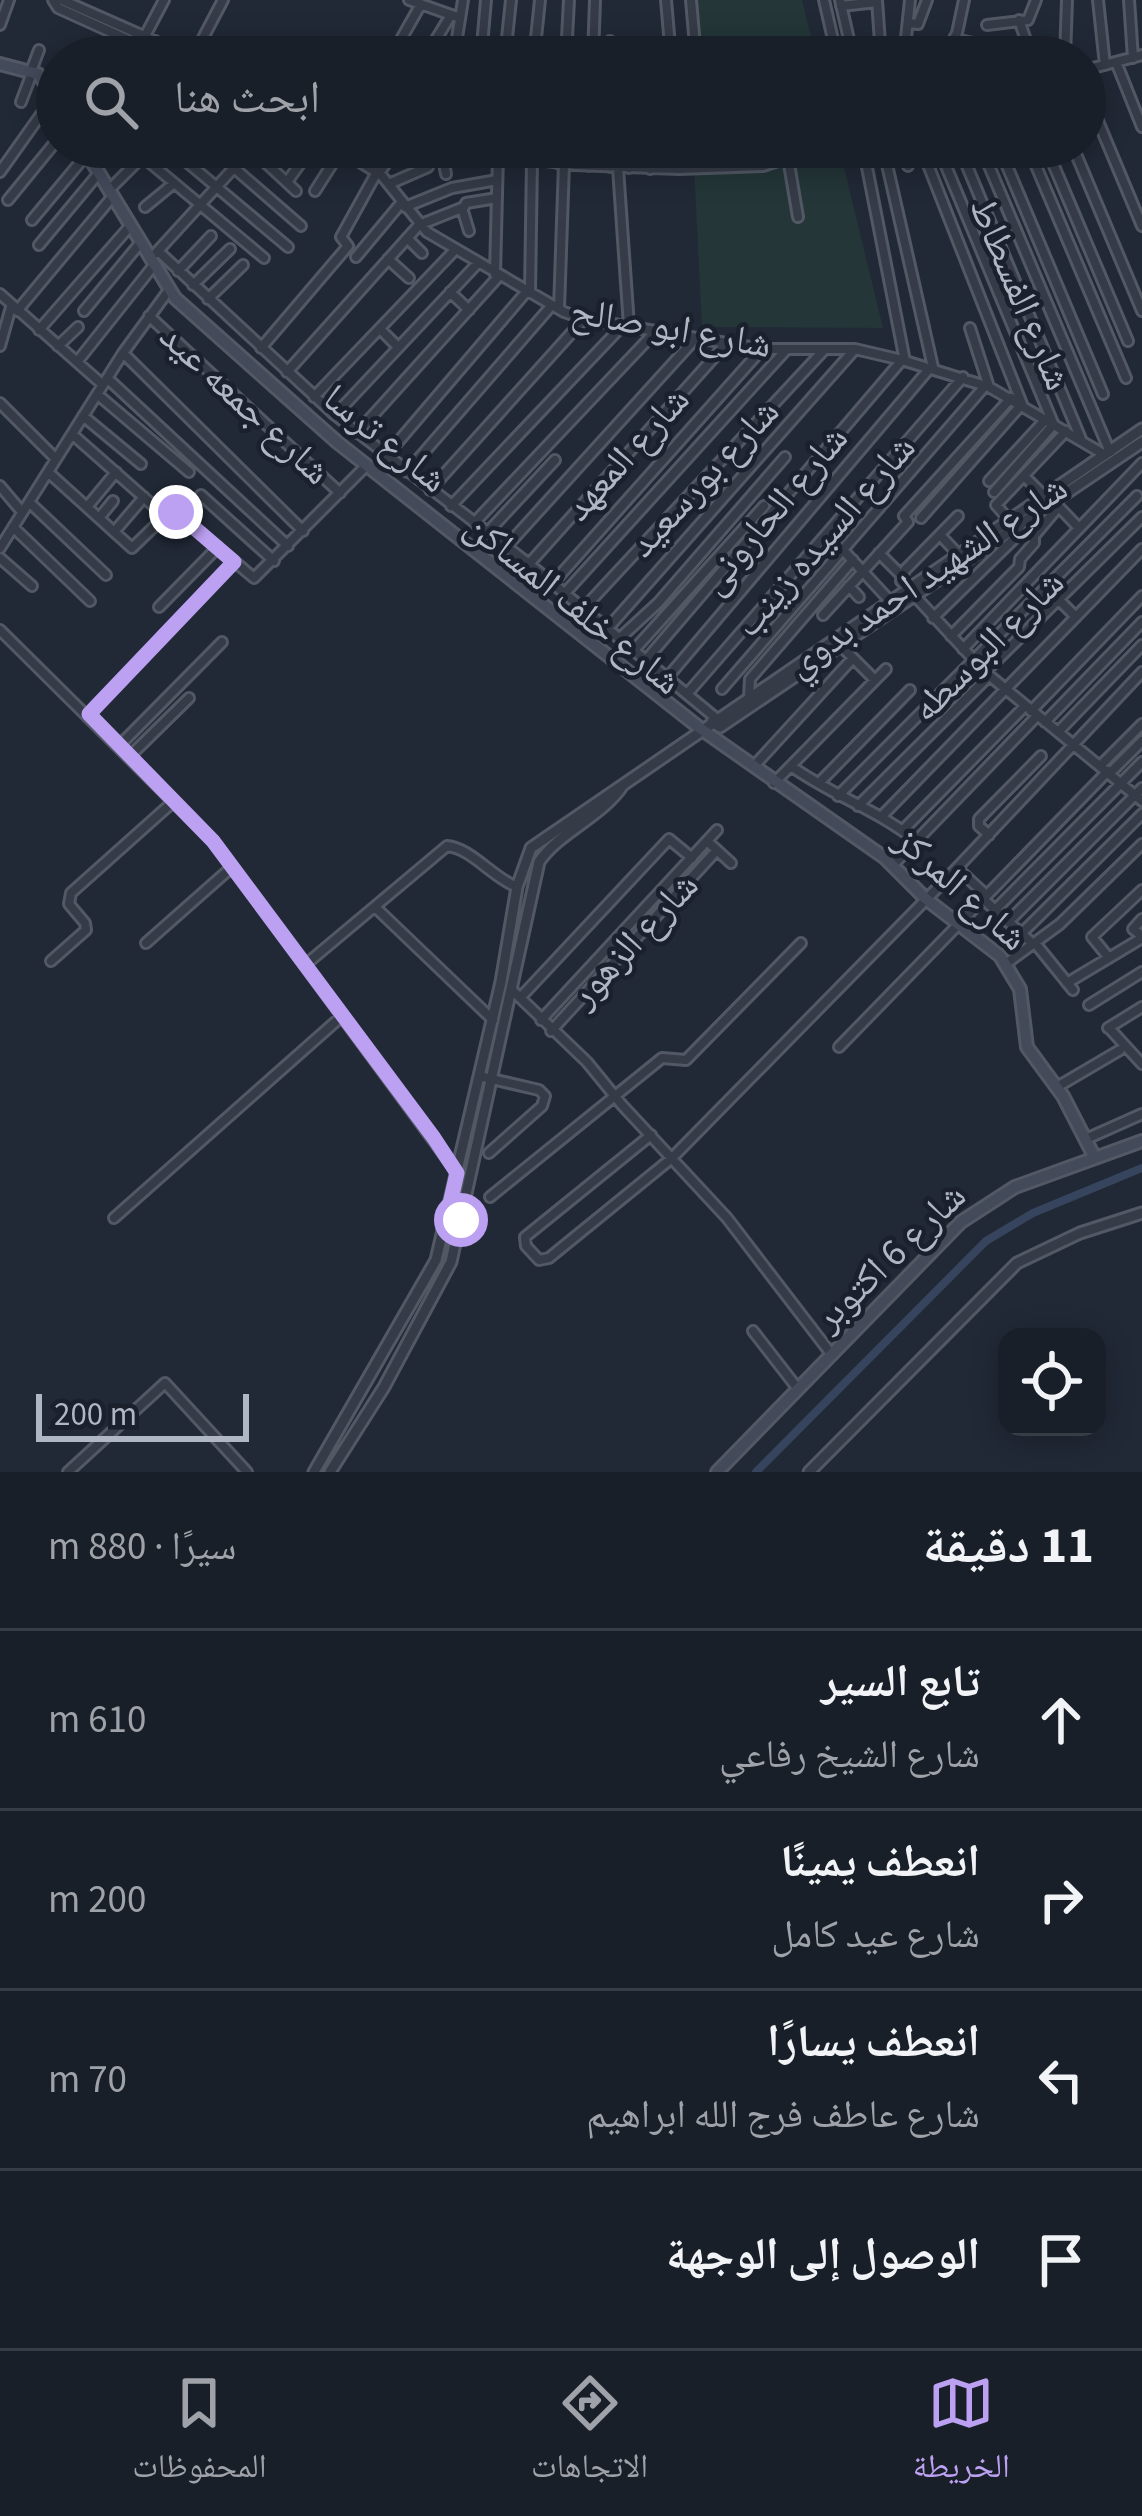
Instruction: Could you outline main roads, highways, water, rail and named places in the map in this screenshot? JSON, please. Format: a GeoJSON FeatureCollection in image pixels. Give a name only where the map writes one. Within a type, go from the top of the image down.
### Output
{"type":"FeatureCollection","features":[{"type":"Feature","properties":{"kind":"main road"},"geometry":{"type":"LineString","coordinates":[[0,64],[36,74]]}},
{"type":"Feature","properties":{"kind":"main road","name":"شارع ترسا"},"geometry":{"type":"LineString","coordinates":[[96,168],[169,290],[366,466],[710,724]]}},
{"type":"Feature","properties":{"kind":"main road","name":"شارع المركز"},"geometry":{"type":"LineString","coordinates":[[710,724],[753,767],[893,865],[926,899],[1007,963],[1020,989],[1024,1038],[1058,1087],[1095,1158]]}},
{"type":"Feature","properties":{"kind":"main road","name":"شارع 6 اكتوبر"},"geometry":{"type":"LineString","coordinates":[[717,1472],[948,1234],[977,1210],[1015,1187],[1142,1142]]}},
{"type":"Feature","properties":{"kind":"waterway"},"geometry":{"type":"LineString","coordinates":[[756,1472],[986,1241],[1033,1213],[1142,1168]]}}]}
